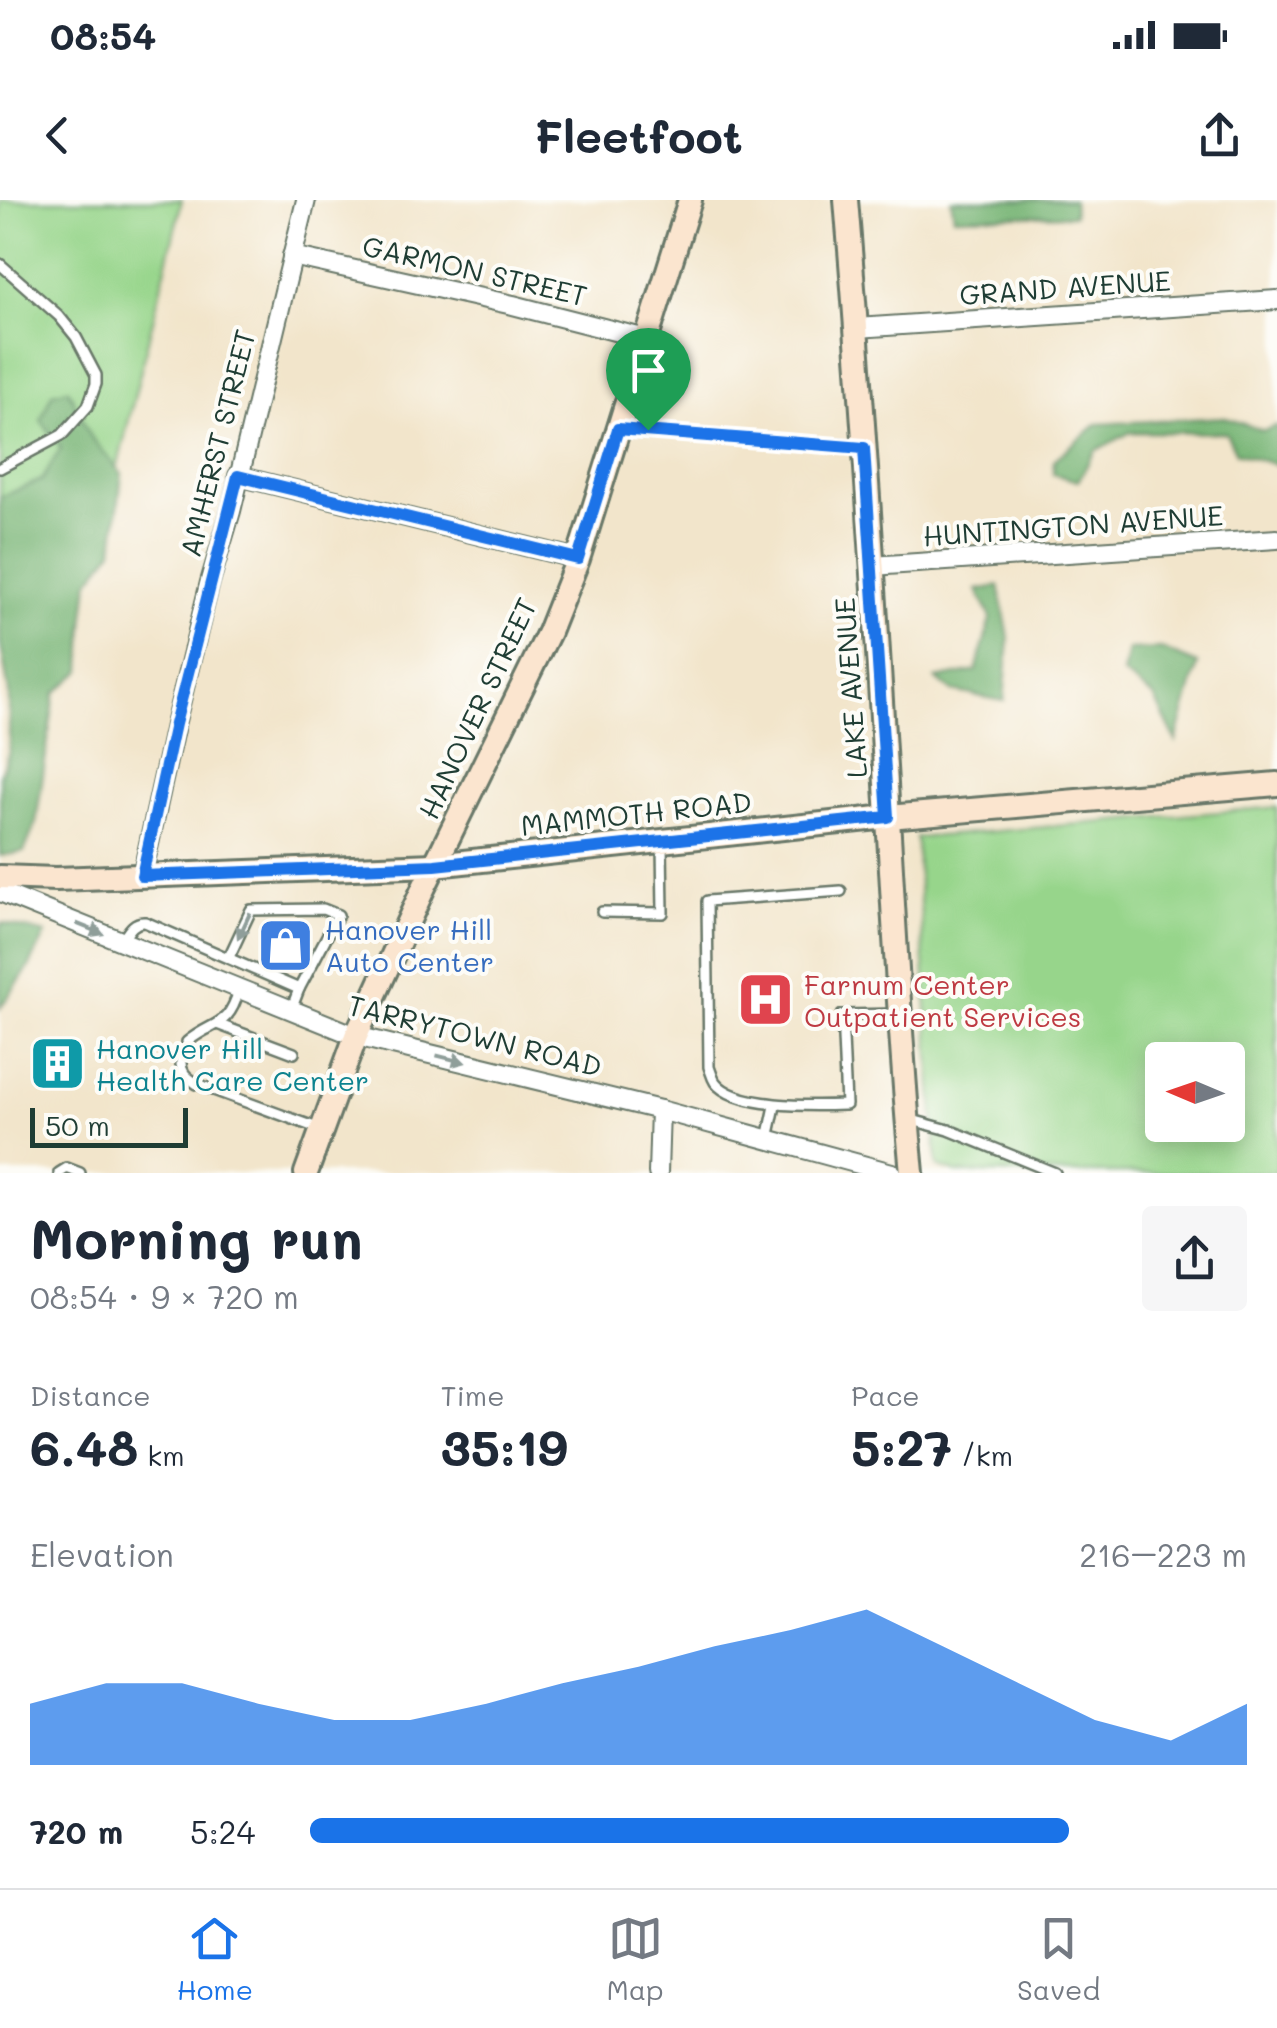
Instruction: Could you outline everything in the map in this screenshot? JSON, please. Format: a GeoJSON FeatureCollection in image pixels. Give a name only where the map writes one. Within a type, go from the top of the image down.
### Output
{"type":"FeatureCollection","features":[{"type":"Feature","properties":{"kind":"main road","name":"HANOVER STREET"},"geometry":{"type":"LineString","coordinates":[[306,1173],[356,1036],[528,675],[578,559],[690,200]]}},
{"type":"Feature","properties":{"kind":"main road","name":"LAKE AVENUE"},"geometry":{"type":"LineString","coordinates":[[846,200],[898,1014],[912,1173]]}},
{"type":"Feature","properties":{"kind":"main road","name":"MAMMOTH ROAD"},"geometry":{"type":"LineString","coordinates":[[0,877],[435,865],[888,817],[1277,784]]}},
{"type":"Feature","properties":{"kind":"street","name":"AMHERST STREET"},"geometry":{"type":"LineString","coordinates":[[142,876],[179,707],[306,200]]}},
{"type":"Feature","properties":{"kind":"street","name":"GARMON STREET"},"geometry":{"type":"LineString","coordinates":[[292,256],[646,338]]}},
{"type":"Feature","properties":{"kind":"street","name":"GRAND AVENUE"},"geometry":{"type":"LineString","coordinates":[[856,328],[1277,300]]}},
{"type":"Feature","properties":{"kind":"street"},"geometry":{"type":"LineString","coordinates":[[238,476],[578,559]]}},
{"type":"Feature","properties":{"kind":"street","name":"HUNTINGTON AVENUE"},"geometry":{"type":"LineString","coordinates":[[872,566],[1277,539]]}},
{"type":"Feature","properties":{"kind":"street","name":"TARRYTOWN ROAD"},"geometry":{"type":"LineString","coordinates":[[0,892],[356,1036],[660,1110],[892,1173]]}},
{"type":"Feature","properties":{"kind":"street"},"geometry":{"type":"LineString","coordinates":[[658,1173],[660,1110]]}},
{"type":"Feature","properties":{"kind":"lane"},"geometry":{"type":"LineString","coordinates":[[0,264],[60,316],[76,337],[96,375],[96,384],[88,406],[62,435],[0,468]]}},
{"type":"Feature","properties":{"kind":"lane"},"geometry":{"type":"LineString","coordinates":[[618,429],[864,448]]}},
{"type":"Feature","properties":{"kind":"lane"},"geometry":{"type":"LineString","coordinates":[[602,912],[663,914],[662,841]]}},
{"type":"Feature","properties":{"kind":"lane"},"geometry":{"type":"LineString","coordinates":[[841,891],[707,901],[708,1067],[716,1083],[728,1092],[775,1106],[846,1106],[842,1015],[898,1014]]}},
{"type":"Feature","properties":{"kind":"lane"},"geometry":{"type":"LineString","coordinates":[[229,958],[251,910],[323,909],[338,915],[291,1010]]}},
{"type":"Feature","properties":{"kind":"lane"},"geometry":{"type":"LineString","coordinates":[[122,941],[134,925],[146,922],[298,990]]}},
{"type":"Feature","properties":{"kind":"lane"},"geometry":{"type":"LineString","coordinates":[[188,1042],[230,1015],[240,990]]}},
{"type":"Feature","properties":{"kind":"lane"},"geometry":{"type":"LineString","coordinates":[[217,1024],[294,1053]]}},
{"type":"Feature","properties":{"kind":"lane"},"geometry":{"type":"LineString","coordinates":[[181,1060],[184,1075],[197,1084],[322,1130]]}},
{"type":"Feature","properties":{"kind":"lane"},"geometry":{"type":"LineString","coordinates":[[768,1139],[775,1106]]}},
{"type":"Feature","properties":{"kind":"lane"},"geometry":{"type":"LineString","coordinates":[[907,1119],[950,1130],[1055,1173]]}},
{"type":"Feature","properties":{"kind":"lane"},"geometry":{"type":"LineString","coordinates":[[59,1173],[67,1168],[80,1173]]}},
{"type":"Feature","properties":{"kind":"green space"},"geometry":{"type":"Polygon","coordinates":[[[0,200],[182,200],[117,469],[0,543],[0,200]]]}},
{"type":"Feature","properties":{"kind":"green space"},"geometry":{"type":"Polygon","coordinates":[[[951,200],[1073,200],[1074,215],[954,217],[951,200]]]}},
{"type":"Feature","properties":{"kind":"green space"},"geometry":{"type":"Polygon","coordinates":[[[68,389],[90,436],[122,474],[113,550],[89,582],[82,671],[55,693],[36,823],[24,852],[0,856],[0,776],[9,751],[9,693],[0,641],[0,497],[42,480],[61,448],[41,420],[52,393],[68,389]]]}},
{"type":"Feature","properties":{"kind":"green space"},"geometry":{"type":"Polygon","coordinates":[[[1224,417],[1264,431],[1277,425],[1277,465],[1236,453],[1226,433],[1131,432],[1095,451],[1078,481],[1053,474],[1054,460],[1097,424],[1224,417]]]}},
{"type":"Feature","properties":{"kind":"green space"},"geometry":{"type":"Polygon","coordinates":[[[999,586],[1009,638],[1004,701],[952,691],[936,679],[976,671],[991,618],[977,590],[999,586]]]}},
{"type":"Feature","properties":{"kind":"green space"},"geometry":{"type":"Polygon","coordinates":[[[1161,649],[1198,664],[1176,741],[1154,697],[1123,674],[1128,650],[1161,649]]]}},
{"type":"Feature","properties":{"kind":"green space"},"geometry":{"type":"Polygon","coordinates":[[[1277,807],[1277,1173],[957,1173],[937,1166],[916,838],[1277,807]]]}},
{"type":"Feature","properties":{"kind":"green space"},"geometry":{"type":"Polygon","coordinates":[[[2,923],[46,934],[28,969],[0,1008],[0,932],[2,923]]]}},
{"type":"Feature","properties":{"kind":"place","name":"Hanover Hill Auto Center"},"geometry":{"type":"Point","coordinates":[286,945]}},
{"type":"Feature","properties":{"kind":"place","name":"Farnum Center Outpatient Services"},"geometry":{"type":"Point","coordinates":[765,1000]}},
{"type":"Feature","properties":{"kind":"place","name":"Hanover Hill Health Care Center"},"geometry":{"type":"Point","coordinates":[57,1064]}},
{"type":"Feature","properties":{"kind":"route"},"geometry":{"type":"LineString","coordinates":[[618,429],[648,430],[864,448],[888,817],[435,865],[142,876],[175,724],[238,476],[578,559],[618,429]]}}]}
